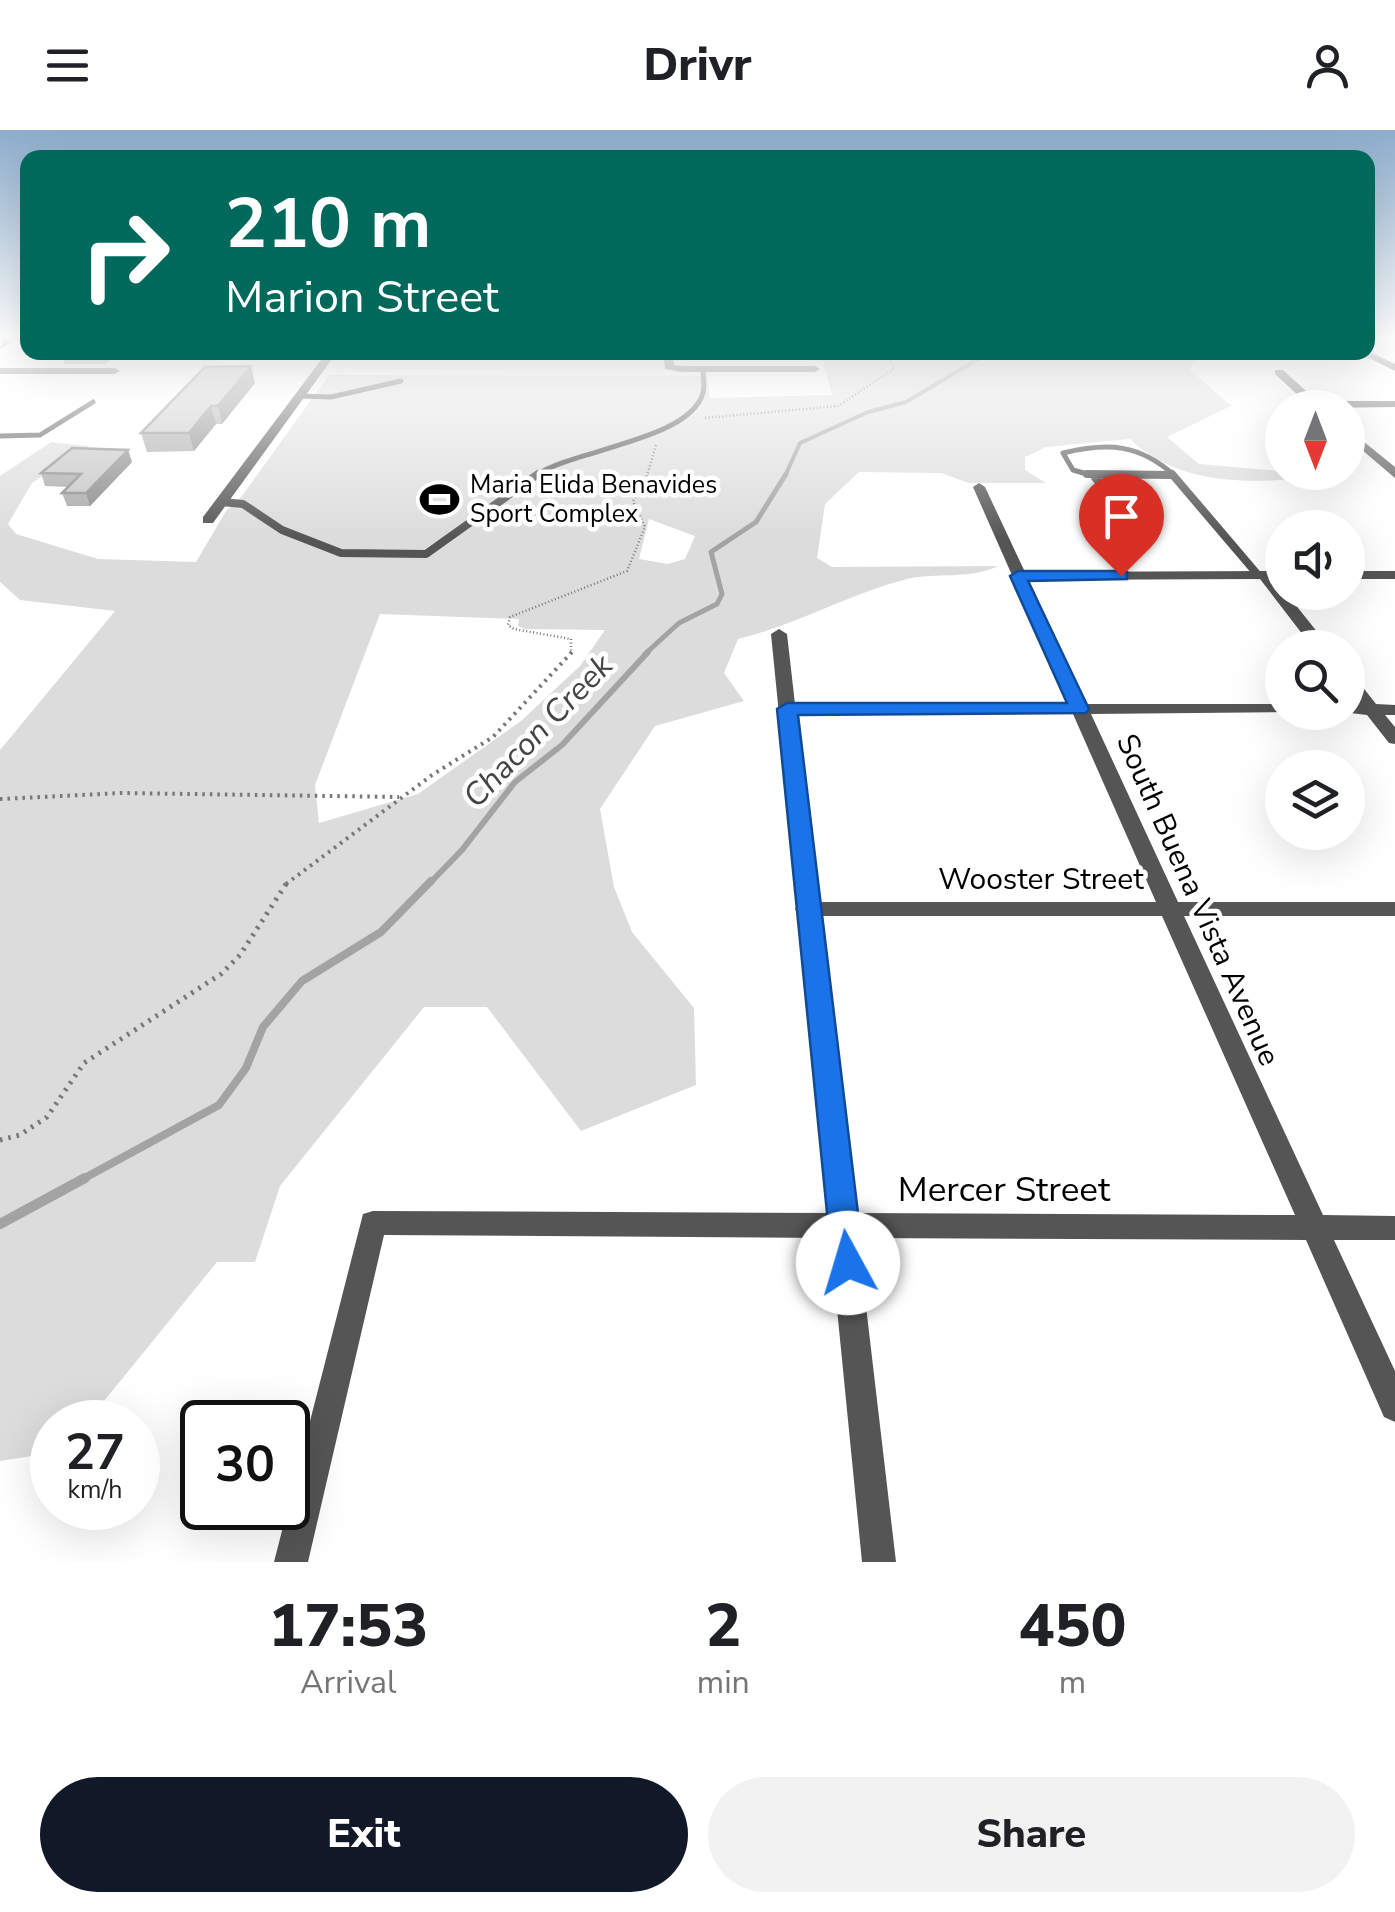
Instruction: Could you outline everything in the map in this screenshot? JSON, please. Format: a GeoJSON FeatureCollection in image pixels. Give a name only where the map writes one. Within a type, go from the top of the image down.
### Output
{"type":"FeatureCollection","features":[{"type":"Feature","properties":{"kind":"street"},"geometry":{"type":"LineString","coordinates":[[208,520],[293,405]]}},
{"type":"Feature","properties":{"kind":"street"},"geometry":{"type":"LineString","coordinates":[[1365,447],[1395,474]]}},
{"type":"Feature","properties":{"kind":"street","name":"South Buena Vista Avenue"},"geometry":{"type":"LineString","coordinates":[[979,487],[1395,1406]]}},
{"type":"Feature","properties":{"kind":"street"},"geometry":{"type":"LineString","coordinates":[[1261,575],[1307,630]]}},
{"type":"Feature","properties":{"kind":"street"},"geometry":{"type":"LineString","coordinates":[[1018,576],[1265,575]]}},
{"type":"Feature","properties":{"kind":"street"},"geometry":{"type":"LineString","coordinates":[[1365,575],[1395,575]]}},
{"type":"Feature","properties":{"kind":"street"},"geometry":{"type":"LineString","coordinates":[[779,634],[879,1562]]}},
{"type":"Feature","properties":{"kind":"street"},"geometry":{"type":"LineString","coordinates":[[1365,701],[1395,740]]}},
{"type":"Feature","properties":{"kind":"street"},"geometry":{"type":"LineString","coordinates":[[787,709],[1265,710]]}},
{"type":"Feature","properties":{"kind":"street"},"geometry":{"type":"LineString","coordinates":[[1365,710],[1395,710]]}},
{"type":"Feature","properties":{"kind":"street","name":"Wooster Street"},"geometry":{"type":"LineString","coordinates":[[806,909],[1395,909]]}},
{"type":"Feature","properties":{"kind":"street","name":"Mercer Street"},"geometry":{"type":"LineString","coordinates":[[291,1562],[373,1223],[1395,1228]]}},
{"type":"Feature","properties":{"kind":"lane"},"geometry":{"type":"LineString","coordinates":[[0,436],[40,435],[88,405]]}},
{"type":"Feature","properties":{"kind":"lane"},"geometry":{"type":"LineString","coordinates":[[221,502],[244,504],[282,530],[340,553],[426,554],[548,468],[633,440],[688,416],[695,405]]}},
{"type":"Feature","properties":{"kind":"lane"},"geometry":{"type":"LineString","coordinates":[[1172,475],[1094,476],[1073,470],[1063,454],[1087,447],[1145,452],[1172,475],[1261,575]]}},
{"type":"Feature","properties":{"kind":"lane"},"geometry":{"type":"LineString","coordinates":[[1094,476],[1122,511]]}},
{"type":"Feature","properties":{"kind":"path"},"geometry":{"type":"LineString","coordinates":[[695,422],[840,405]]}},
{"type":"Feature","properties":{"kind":"path"},"geometry":{"type":"LineString","coordinates":[[0,1140],[20,1134],[47,1117],[84,1063],[221,974],[240,956],[272,901],[292,878],[401,797],[493,737],[570,658],[574,648],[571,639],[514,629],[508,624],[510,617],[627,571],[645,527],[633,501],[646,479],[660,435]]}},
{"type":"Feature","properties":{"kind":"path"},"geometry":{"type":"LineString","coordinates":[[0,799],[116,793],[327,800],[374,794],[401,797]]}},
{"type":"Feature","properties":{"kind":"shaded area"},"geometry":{"type":"Polygon","coordinates":[[[308,405],[1230,405],[1167,437],[1199,464],[1265,470],[1265,481],[1260,481],[1190,473],[1148,454],[1130,439],[1046,447],[1025,457],[1025,470],[1046,483],[969,483],[941,473],[859,472],[825,504],[817,558],[832,567],[998,566],[976,573],[907,579],[738,639],[724,673],[744,701],[655,726],[600,809],[614,887],[632,932],[694,1008],[696,1085],[581,1131],[487,1007],[424,1007],[280,1186],[255,1262],[217,1262],[105,1400],[30,1400],[30,1456],[0,1461],[0,750],[115,611],[20,600],[0,582],[0,476],[51,442],[89,446],[32,483],[8,524],[16,534],[98,559],[196,562],[226,511],[242,496],[308,405]],[[649,519],[639,559],[668,564],[685,559],[695,536],[649,519]],[[380,614],[315,785],[319,823],[418,794],[521,721],[580,666],[605,630],[518,626],[519,619],[380,614]]]}},
{"type":"Feature","properties":{"kind":"building"},"geometry":{"type":"Polygon","coordinates":[[[168,405],[219,405],[211,406],[189,433],[141,433],[168,405]]]}},
{"type":"Feature","properties":{"kind":"building"},"geometry":{"type":"Polygon","coordinates":[[[72,448],[128,450],[86,493],[62,493],[81,474],[41,473],[72,448]]]}},
{"type":"Feature","properties":{"kind":"waterway","name":"Chacon Creek"},"geometry":{"type":"LineString","coordinates":[[786,475],[800,443],[868,412],[895,405]]}},
{"type":"Feature","properties":{"kind":"waterway","name":"Chacon Creek"},"geometry":{"type":"LineString","coordinates":[[645,654],[679,623],[717,604],[722,594],[711,552],[756,522],[786,475]]}},
{"type":"Feature","properties":{"kind":"waterway","name":"Chacon Creek"},"geometry":{"type":"LineString","coordinates":[[429,884],[462,850],[515,782],[562,745],[648,652]]}},
{"type":"Feature","properties":{"kind":"waterway","name":"Chacon Creek"},"geometry":{"type":"LineString","coordinates":[[81,1180],[219,1105],[246,1068],[263,1027],[302,981],[381,932],[431,881]]}},
{"type":"Feature","properties":{"kind":"waterway","name":"Chacon Creek"},"geometry":{"type":"LineString","coordinates":[[0,1224],[85,1178]]}},
{"type":"Feature","properties":{"kind":"place","name":"Maria Elida Benavides Sport Complex"},"geometry":{"type":"Point","coordinates":[440,499]}},
{"type":"Feature","properties":{"kind":"route"},"geometry":{"type":"LineString","coordinates":[[848,1263],[806,909],[787,709],[1080,709],[1018,576],[1121,576]]}}]}
